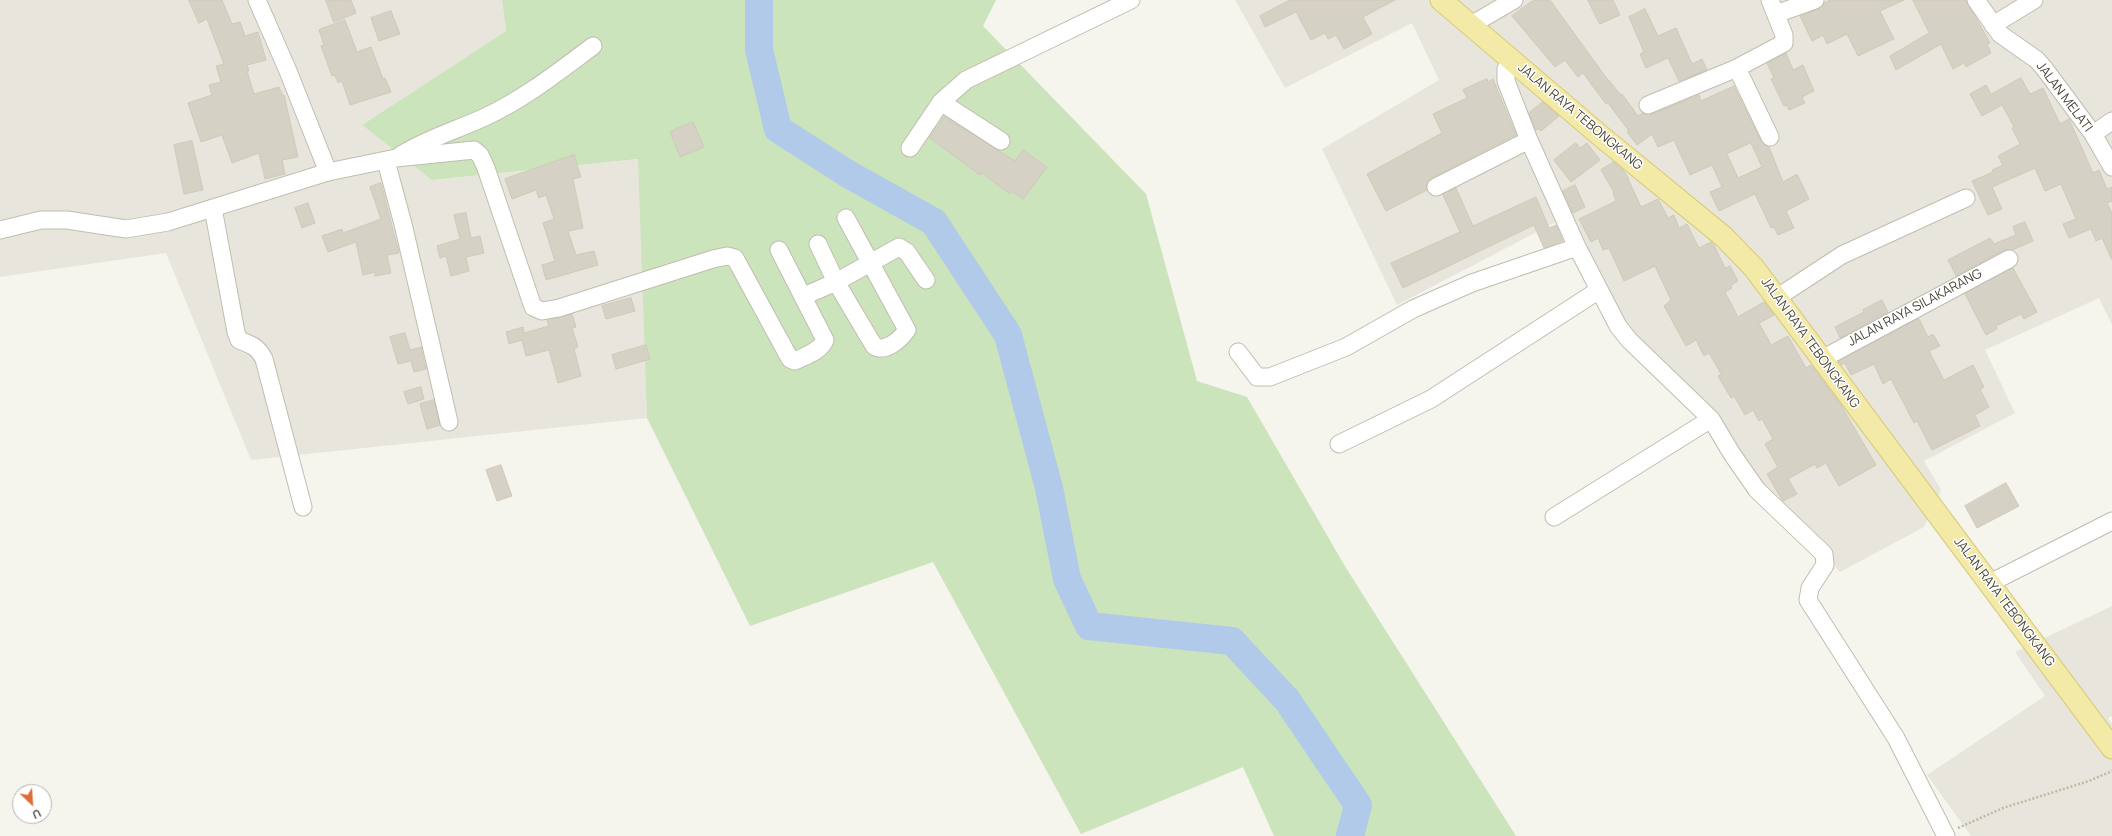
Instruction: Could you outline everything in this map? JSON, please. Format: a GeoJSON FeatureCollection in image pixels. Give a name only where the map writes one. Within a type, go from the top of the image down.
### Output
{"type":"FeatureCollection","features":[{"type":"Feature","properties":{"kind":"main road","name":"JALAN RAYA TEBONGKANG"},"geometry":{"type":"LineString","coordinates":[[1441,0],[1602,137],[1724,237],[1754,268],[1778,297],[1902,469],[2109,736]]}},
{"type":"Feature","properties":{"kind":"street"},"geometry":{"type":"LineString","coordinates":[[257,0],[288,71],[328,172]]}},
{"type":"Feature","properties":{"kind":"street"},"geometry":{"type":"LineString","coordinates":[[910,148],[941,102],[966,80],[978,72],[1131,0]]}},
{"type":"Feature","properties":{"kind":"street"},"geometry":{"type":"LineString","coordinates":[[1471,25],[1514,0]]}},
{"type":"Feature","properties":{"kind":"street"},"geometry":{"type":"LineString","coordinates":[[1648,105],[1737,68],[1784,43],[1784,35],[1773,7],[1815,0]]}},
{"type":"Feature","properties":{"kind":"street","name":"JALAN MELATI"},"geometry":{"type":"LineString","coordinates":[[1976,0],[2000,34],[2037,60],[2093,134],[2112,167]]}},
{"type":"Feature","properties":{"kind":"street"},"geometry":{"type":"LineString","coordinates":[[1993,25],[2034,0]]}},
{"type":"Feature","properties":{"kind":"street"},"geometry":{"type":"LineString","coordinates":[[391,160],[416,146],[486,117],[535,89],[593,46]]}},
{"type":"Feature","properties":{"kind":"street"},"geometry":{"type":"LineString","coordinates":[[1510,58],[1506,69],[1506,81],[1529,140],[1577,247],[1623,333],[1711,419],[1757,490],[1824,554],[1825,565],[1810,588],[1808,600],[1896,738],[1946,834]]}},
{"type":"Feature","properties":{"kind":"street"},"geometry":{"type":"LineString","coordinates":[[1737,68],[1770,137]]}},
{"type":"Feature","properties":{"kind":"street"},"geometry":{"type":"LineString","coordinates":[[941,102],[1001,141]]}},
{"type":"Feature","properties":{"kind":"street"},"geometry":{"type":"LineString","coordinates":[[2093,134],[2112,121]]}},
{"type":"Feature","properties":{"kind":"street"},"geometry":{"type":"LineString","coordinates":[[1436,187],[1529,140]]}},
{"type":"Feature","properties":{"kind":"street"},"geometry":{"type":"LineString","coordinates":[[0,230],[41,220],[67,220],[98,226],[126,229],[168,222],[328,172],[391,160],[474,150],[480,155],[486,168],[533,308],[542,311],[559,308],[713,259],[731,256],[735,258],[744,273],[790,359],[795,361],[824,345],[825,340],[804,296],[779,250]]}},
{"type":"Feature","properties":{"kind":"street"},"geometry":{"type":"LineString","coordinates":[[391,160],[405,232],[449,422]]}},
{"type":"Feature","properties":{"kind":"street"},"geometry":{"type":"LineString","coordinates":[[1778,297],[1842,255],[1966,198]]}},
{"type":"Feature","properties":{"kind":"street"},"geometry":{"type":"LineString","coordinates":[[213,208],[236,332],[240,340],[254,345],[259,350],[264,360],[302,506]]}},
{"type":"Feature","properties":{"kind":"street"},"geometry":{"type":"LineString","coordinates":[[818,244],[836,282],[874,346],[880,349],[885,348],[902,337],[907,330],[846,218]]}},
{"type":"Feature","properties":{"kind":"street"},"geometry":{"type":"LineString","coordinates":[[804,296],[836,282],[899,247],[907,252],[926,280]]}},
{"type":"Feature","properties":{"kind":"street"},"geometry":{"type":"LineString","coordinates":[[1238,352],[1257,377],[1270,377],[1346,347],[1413,309],[1472,283],[1577,247]]}},
{"type":"Feature","properties":{"kind":"street","name":"JALAN RAYA SILAKARANG"},"geometry":{"type":"LineString","coordinates":[[1822,359],[2009,258]]}},
{"type":"Feature","properties":{"kind":"street"},"geometry":{"type":"LineString","coordinates":[[1340,444],[1432,399],[1599,290]]}},
{"type":"Feature","properties":{"kind":"street"},"geometry":{"type":"LineString","coordinates":[[1554,517],[1711,419]]}},
{"type":"Feature","properties":{"kind":"street"},"geometry":{"type":"LineString","coordinates":[[1990,583],[2112,521]]}},
{"type":"Feature","properties":{"kind":"path"},"geometry":{"type":"LineString","coordinates":[[1946,834],[2003,808],[2089,781],[2112,771]]}},
{"type":"Feature","properties":{"kind":"shaded area"},"geometry":{"type":"Polygon","coordinates":[[[0,0],[502,0],[506,31],[362,125],[433,180],[639,159],[647,418],[251,460],[166,253],[0,277],[0,0]]]}},
{"type":"Feature","properties":{"kind":"shaded area"},"geometry":{"type":"Polygon","coordinates":[[[1235,0],[2112,0],[2112,325],[2099,298],[1985,350],[2015,413],[1924,461],[1941,490],[1924,527],[1840,572],[1617,329],[1558,221],[1397,305],[1322,149],[1439,80],[1412,23],[1285,88],[1235,0]]]}},
{"type":"Feature","properties":{"kind":"shaded area"},"geometry":{"type":"Polygon","coordinates":[[[2112,606],[2112,716],[2108,718],[2112,724],[2112,836],[1971,836],[1927,775],[2045,696],[2015,652],[2112,606]]]}},
{"type":"Feature","properties":{"kind":"green space"},"geometry":{"type":"Polygon","coordinates":[[[502,0],[996,0],[983,26],[1146,194],[1197,381],[1247,397],[1346,568],[1516,836],[1274,836],[1243,767],[1081,834],[933,562],[750,626],[647,418],[638,159],[432,180],[362,125],[506,31],[502,0]]]}},
{"type":"Feature","properties":{"kind":"building"},"geometry":{"type":"Polygon","coordinates":[[[189,0],[222,0],[232,24],[240,22],[245,36],[258,32],[266,60],[247,65],[249,71],[247,71],[254,94],[279,87],[282,95],[284,95],[298,157],[282,160],[285,174],[265,179],[259,153],[232,163],[222,135],[201,142],[188,103],[212,95],[209,85],[221,82],[216,66],[224,64],[207,19],[199,23],[189,0]]]}},
{"type":"Feature","properties":{"kind":"building"},"geometry":{"type":"Polygon","coordinates":[[[326,0],[351,0],[356,13],[334,22],[326,0]]]}},
{"type":"Feature","properties":{"kind":"building"},"geometry":{"type":"Polygon","coordinates":[[[1290,0],[1395,0],[1363,17],[1372,34],[1344,49],[1336,35],[1328,39],[1325,33],[1311,40],[1296,12],[1265,27],[1260,16],[1290,0]]]}},
{"type":"Feature","properties":{"kind":"building"},"geometry":{"type":"Polygon","coordinates":[[[1534,0],[1550,0],[1605,76],[1621,95],[1622,94],[1638,116],[1643,113],[1652,114],[1699,95],[1701,101],[1734,86],[1761,141],[1769,147],[1783,182],[1797,174],[1809,199],[1786,211],[1794,228],[1778,235],[1774,227],[1771,228],[1755,194],[1719,211],[1710,192],[1722,187],[1712,165],[1690,175],[1674,140],[1658,147],[1652,134],[1637,145],[1627,132],[1629,131],[1608,103],[1606,104],[1583,73],[1578,77],[1565,60],[1555,67],[1512,16],[1534,0]],[[1751,143],[1727,154],[1738,178],[1762,167],[1751,143]]]}},
{"type":"Feature","properties":{"kind":"building"},"geometry":{"type":"Polygon","coordinates":[[[1588,0],[1613,0],[1620,15],[1600,24],[1588,0]]]}},
{"type":"Feature","properties":{"kind":"building"},"geometry":{"type":"Polygon","coordinates":[[[1831,0],[1904,0],[1880,11],[1894,39],[1858,56],[1847,34],[1827,44],[1823,35],[1812,41],[1800,16],[1819,9],[1824,3],[1831,0]]]}},
{"type":"Feature","properties":{"kind":"building"},"geometry":{"type":"Polygon","coordinates":[[[1913,0],[1966,0],[1990,43],[1987,44],[1991,53],[1966,67],[1964,63],[1953,69],[1941,44],[1896,70],[1890,56],[1929,33],[1913,0]]]}},
{"type":"Feature","properties":{"kind":"building"},"geometry":{"type":"Polygon","coordinates":[[[1645,9],[1658,36],[1676,28],[1692,64],[1702,59],[1707,70],[1679,81],[1668,58],[1646,68],[1640,54],[1644,52],[1629,17],[1645,9]]]}},
{"type":"Feature","properties":{"kind":"building"},"geometry":{"type":"Polygon","coordinates":[[[391,11],[400,34],[379,41],[371,18],[391,11]]]}},
{"type":"Feature","properties":{"kind":"building"},"geometry":{"type":"Polygon","coordinates":[[[345,20],[357,52],[371,47],[383,79],[385,78],[391,92],[350,105],[342,81],[338,83],[335,75],[332,76],[321,46],[324,45],[319,30],[345,20]]]}},
{"type":"Feature","properties":{"kind":"building"},"geometry":{"type":"Polygon","coordinates":[[[1786,53],[1793,70],[1803,65],[1814,91],[1802,97],[1805,103],[1789,110],[1787,105],[1784,106],[1771,79],[1774,78],[1767,63],[1786,53]]]}},
{"type":"Feature","properties":{"kind":"building"},"geometry":{"type":"Polygon","coordinates":[[[2021,78],[2030,94],[2043,88],[2060,124],[2069,119],[2093,173],[2099,170],[2107,189],[2112,187],[2112,201],[2107,203],[2112,213],[2112,260],[2102,238],[2096,241],[2091,229],[2069,238],[2063,224],[2076,219],[2061,184],[2045,191],[2035,168],[1992,187],[2002,209],[1988,215],[1972,181],[1993,172],[1992,170],[2003,165],[1998,156],[2020,144],[2012,128],[2014,127],[2002,105],[1982,116],[1970,94],[1986,85],[1991,94],[2021,78]]]}},
{"type":"Feature","properties":{"kind":"building"},"geometry":{"type":"Polygon","coordinates":[[[1487,79],[1488,82],[1493,79],[1516,135],[1431,178],[1427,182],[1427,190],[1386,211],[1367,174],[1442,133],[1433,114],[1467,98],[1463,90],[1487,79]]]}},
{"type":"Feature","properties":{"kind":"building"},"geometry":{"type":"Polygon","coordinates":[[[1543,102],[1559,116],[1541,131],[1539,129],[1536,130],[1529,113],[1543,102]]]}},
{"type":"Feature","properties":{"kind":"building"},"geometry":{"type":"Polygon","coordinates":[[[945,117],[1015,161],[1023,150],[1047,167],[1023,199],[1012,191],[1010,194],[982,173],[980,175],[930,138],[945,117]]]}},
{"type":"Feature","properties":{"kind":"building"},"geometry":{"type":"Polygon","coordinates":[[[693,122],[704,147],[680,157],[670,132],[693,122]]]}},
{"type":"Feature","properties":{"kind":"building"},"geometry":{"type":"Polygon","coordinates":[[[192,141],[203,190],[184,194],[174,145],[192,141]]]}},
{"type":"Feature","properties":{"kind":"building"},"geometry":{"type":"Polygon","coordinates":[[[1576,143],[1580,148],[1587,143],[1600,160],[1571,182],[1554,160],[1576,143]]]}},
{"type":"Feature","properties":{"kind":"building"},"geometry":{"type":"Polygon","coordinates":[[[574,155],[581,177],[573,179],[583,228],[568,231],[576,255],[594,251],[598,265],[546,280],[542,265],[555,261],[543,223],[554,219],[546,195],[539,198],[536,190],[512,199],[505,179],[574,155]]]}},
{"type":"Feature","properties":{"kind":"building"},"geometry":{"type":"Polygon","coordinates":[[[1614,162],[1624,171],[1629,179],[1641,207],[1658,199],[1668,218],[1674,215],[1679,228],[1687,224],[1699,248],[1711,242],[1714,245],[1725,268],[1730,266],[1738,281],[1731,285],[1732,288],[1725,292],[1738,317],[1764,302],[1774,315],[1759,323],[1771,345],[1788,336],[1806,368],[1811,365],[1841,405],[1876,465],[1839,486],[1826,463],[1817,468],[1815,464],[1788,479],[1797,494],[1783,501],[1782,500],[1767,474],[1778,467],[1765,444],[1773,439],[1762,419],[1759,421],[1753,410],[1745,415],[1734,396],[1731,398],[1718,376],[1721,374],[1709,353],[1704,356],[1696,340],[1686,346],[1664,306],[1671,300],[1655,266],[1624,281],[1609,248],[1603,250],[1598,238],[1591,242],[1579,219],[1616,201],[1614,192],[1601,170],[1614,162]]]}},
{"type":"Feature","properties":{"kind":"building"},"geometry":{"type":"Polygon","coordinates":[[[381,183],[399,253],[387,255],[391,273],[375,276],[375,272],[363,275],[356,242],[328,252],[322,236],[342,229],[343,233],[381,219],[370,187],[381,183]]]}},
{"type":"Feature","properties":{"kind":"building"},"geometry":{"type":"Polygon","coordinates":[[[1575,185],[1585,207],[1573,213],[1563,191],[1575,185]]]}},
{"type":"Feature","properties":{"kind":"building"},"geometry":{"type":"Polygon","coordinates":[[[1456,188],[1473,226],[1536,197],[1549,228],[1556,225],[1563,241],[1544,248],[1534,225],[1403,288],[1391,263],[1460,232],[1443,195],[1456,188]]]}},
{"type":"Feature","properties":{"kind":"building"},"geometry":{"type":"Polygon","coordinates":[[[308,203],[315,223],[302,228],[295,208],[308,203]]]}},
{"type":"Feature","properties":{"kind":"building"},"geometry":{"type":"Polygon","coordinates":[[[466,213],[471,238],[480,236],[484,253],[466,257],[469,271],[451,276],[446,256],[440,258],[437,246],[460,239],[454,215],[466,213]]]}},
{"type":"Feature","properties":{"kind":"building"},"geometry":{"type":"Polygon","coordinates":[[[2025,222],[2033,241],[2012,250],[2004,250],[1956,276],[1948,260],[1990,238],[1994,244],[2016,235],[2013,227],[2025,222]]]}},
{"type":"Feature","properties":{"kind":"building"},"geometry":{"type":"Polygon","coordinates":[[[2013,268],[2037,312],[2024,319],[2021,314],[1996,326],[1997,329],[1986,335],[1965,294],[2013,268]]]}},
{"type":"Feature","properties":{"kind":"building"},"geometry":{"type":"Polygon","coordinates":[[[631,298],[635,311],[606,319],[602,306],[631,298]]]}},
{"type":"Feature","properties":{"kind":"building"},"geometry":{"type":"Polygon","coordinates":[[[1882,300],[1888,312],[1840,338],[1835,327],[1864,312],[1863,310],[1882,300]]]}},
{"type":"Feature","properties":{"kind":"building"},"geometry":{"type":"Polygon","coordinates":[[[572,314],[576,327],[572,328],[578,347],[574,349],[581,376],[558,383],[549,350],[526,356],[522,340],[509,344],[506,332],[523,327],[524,333],[549,326],[547,320],[572,314]]]}},
{"type":"Feature","properties":{"kind":"building"},"geometry":{"type":"Polygon","coordinates":[[[1919,319],[1928,337],[1933,334],[1940,346],[1929,351],[1944,380],[1973,365],[1984,387],[1980,389],[1989,407],[1975,415],[1980,426],[1932,450],[1917,421],[1914,423],[1891,379],[1883,384],[1874,364],[1851,375],[1845,363],[1841,365],[1839,361],[1919,319]]]}},
{"type":"Feature","properties":{"kind":"building"},"geometry":{"type":"Polygon","coordinates":[[[405,333],[410,350],[421,347],[426,369],[414,372],[411,361],[398,364],[390,337],[405,333]]]}},
{"type":"Feature","properties":{"kind":"building"},"geometry":{"type":"Polygon","coordinates":[[[646,345],[650,359],[616,369],[612,355],[646,345]]]}},
{"type":"Feature","properties":{"kind":"building"},"geometry":{"type":"Polygon","coordinates":[[[421,387],[424,399],[408,404],[404,392],[421,387]]]}},
{"type":"Feature","properties":{"kind":"building"},"geometry":{"type":"Polygon","coordinates":[[[434,400],[440,425],[427,429],[420,404],[434,400]]]}},
{"type":"Feature","properties":{"kind":"building"},"geometry":{"type":"Polygon","coordinates":[[[501,465],[512,496],[497,501],[486,470],[501,465]]]}},
{"type":"Feature","properties":{"kind":"building"},"geometry":{"type":"Polygon","coordinates":[[[2006,483],[2019,506],[1977,528],[1965,506],[2006,483]]]}},
{"type":"Feature","properties":{"kind":"waterway"},"geometry":{"type":"LineString","coordinates":[[759,0],[759,50],[778,129],[848,174],[934,222],[1008,335],[1049,488],[1067,579],[1089,626],[1232,641],[1287,700],[1358,805],[1350,836]]}}]}
